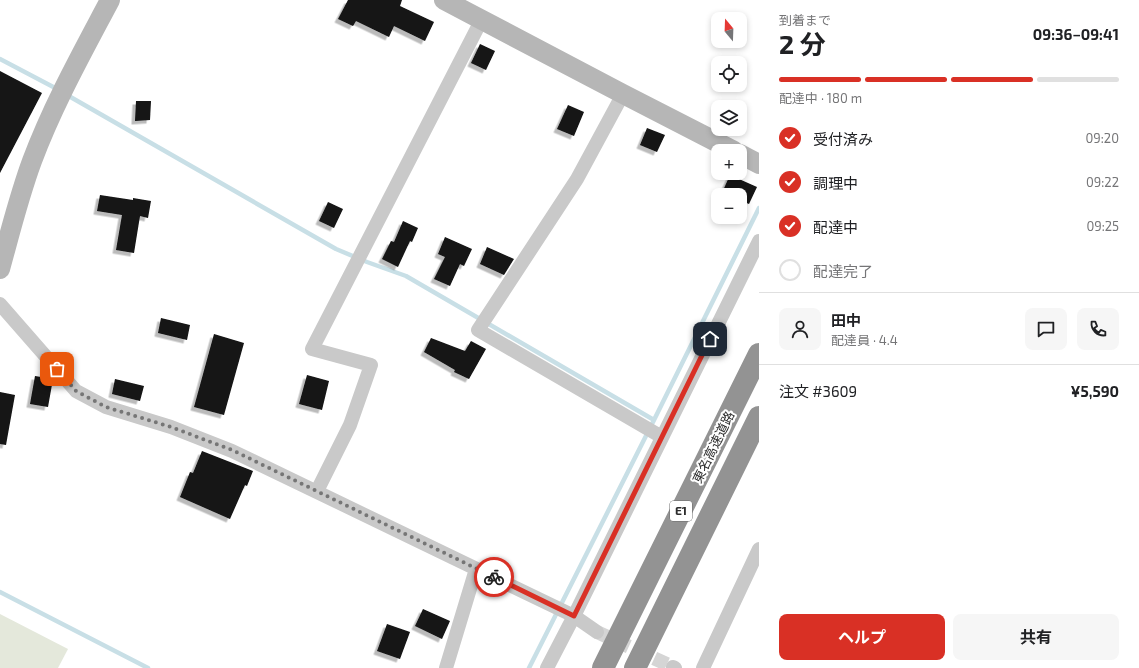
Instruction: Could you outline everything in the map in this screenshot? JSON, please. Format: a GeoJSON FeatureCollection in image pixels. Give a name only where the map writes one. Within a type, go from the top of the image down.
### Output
{"type":"FeatureCollection","features":[{"type":"Feature","properties":{"kind":"highway","name":"東名高速道路"},"geometry":{"type":"LineString","coordinates":[[603,668],[759,354]]}},
{"type":"Feature","properties":{"kind":"highway","name":"E1"},"geometry":{"type":"LineString","coordinates":[[635,668],[759,417]]}},
{"type":"Feature","properties":{"kind":"street"},"geometry":{"type":"LineString","coordinates":[[0,269],[15,213],[32,161],[62,90],[110,0]]}},
{"type":"Feature","properties":{"kind":"street"},"geometry":{"type":"LineString","coordinates":[[444,0],[720,144]]}},
{"type":"Feature","properties":{"kind":"street"},"geometry":{"type":"LineString","coordinates":[[317,491],[350,425],[371,365],[312,349],[482,19]]}},
{"type":"Feature","properties":{"kind":"street"},"geometry":{"type":"LineString","coordinates":[[623,94],[576,179],[478,330],[662,437]]}},
{"type":"Feature","properties":{"kind":"street"},"geometry":{"type":"LineString","coordinates":[[747,158],[759,164]]}},
{"type":"Feature","properties":{"kind":"street"},"geometry":{"type":"LineString","coordinates":[[547,668],[759,240]]}},
{"type":"Feature","properties":{"kind":"street"},"geometry":{"type":"LineString","coordinates":[[0,304],[76,391],[106,407],[171,427],[232,450],[574,616],[597,632]]}},
{"type":"Feature","properties":{"kind":"street"},"geometry":{"type":"LineString","coordinates":[[703,668],[759,549]]}},
{"type":"Feature","properties":{"kind":"street"},"geometry":{"type":"LineString","coordinates":[[446,668],[476,568]]}},
{"type":"Feature","properties":{"kind":"shaded area"},"geometry":{"type":"Polygon","coordinates":[[[0,614],[68,649],[58,668],[0,668],[0,614]]]}},
{"type":"Feature","properties":{"kind":"building"},"geometry":{"type":"Polygon","coordinates":[[[348,0],[402,0],[400,6],[434,22],[425,41],[394,26],[389,37],[356,21],[353,26],[338,19],[348,0]]]}},
{"type":"Feature","properties":{"kind":"building"},"geometry":{"type":"Polygon","coordinates":[[[480,44],[495,51],[486,70],[471,63],[480,44]]]}},
{"type":"Feature","properties":{"kind":"building"},"geometry":{"type":"Polygon","coordinates":[[[0,71],[42,93],[0,173],[0,71]]]}},
{"type":"Feature","properties":{"kind":"building"},"geometry":{"type":"Polygon","coordinates":[[[136,101],[151,101],[150,120],[135,121],[136,101]]]}},
{"type":"Feature","properties":{"kind":"building"},"geometry":{"type":"Polygon","coordinates":[[[568,105],[584,112],[574,136],[557,129],[568,105]]]}},
{"type":"Feature","properties":{"kind":"building"},"geometry":{"type":"Polygon","coordinates":[[[647,128],[665,135],[657,152],[640,145],[647,128]]]}},
{"type":"Feature","properties":{"kind":"building"},"geometry":{"type":"Polygon","coordinates":[[[728,180],[741,180],[757,187],[749,204],[747,203],[747,188],[724,188],[728,180]]]}},
{"type":"Feature","properties":{"kind":"building"},"geometry":{"type":"Polygon","coordinates":[[[100,195],[151,201],[148,218],[140,216],[134,253],[116,250],[122,215],[97,211],[100,195]]]}},
{"type":"Feature","properties":{"kind":"building"},"geometry":{"type":"Polygon","coordinates":[[[328,202],[343,209],[334,228],[319,221],[328,202]]]}},
{"type":"Feature","properties":{"kind":"building"},"geometry":{"type":"Polygon","coordinates":[[[403,221],[418,228],[398,267],[382,259],[391,241],[394,242],[403,221]]]}},
{"type":"Feature","properties":{"kind":"building"},"geometry":{"type":"Polygon","coordinates":[[[445,237],[472,249],[464,266],[460,264],[450,286],[434,279],[445,257],[438,254],[445,237]]]}},
{"type":"Feature","properties":{"kind":"building"},"geometry":{"type":"Polygon","coordinates":[[[487,247],[514,259],[504,275],[480,264],[487,247]]]}},
{"type":"Feature","properties":{"kind":"building"},"geometry":{"type":"Polygon","coordinates":[[[161,318],[190,325],[187,340],[158,333],[161,318]]]}},
{"type":"Feature","properties":{"kind":"building"},"geometry":{"type":"Polygon","coordinates":[[[214,334],[244,343],[224,415],[194,407],[214,334]]]}},
{"type":"Feature","properties":{"kind":"building"},"geometry":{"type":"Polygon","coordinates":[[[431,338],[465,351],[471,341],[486,349],[469,379],[454,372],[455,370],[424,352],[431,338]]]}},
{"type":"Feature","properties":{"kind":"building"},"geometry":{"type":"Polygon","coordinates":[[[307,375],[329,381],[322,410],[299,404],[307,375]]]}},
{"type":"Feature","properties":{"kind":"building"},"geometry":{"type":"Polygon","coordinates":[[[35,376],[53,379],[48,407],[30,404],[35,376]]]}},
{"type":"Feature","properties":{"kind":"building"},"geometry":{"type":"Polygon","coordinates":[[[115,379],[144,386],[140,401],[112,394],[115,379]]]}},
{"type":"Feature","properties":{"kind":"building"},"geometry":{"type":"Polygon","coordinates":[[[0,392],[15,395],[6,445],[0,444],[0,392]]]}},
{"type":"Feature","properties":{"kind":"building"},"geometry":{"type":"Polygon","coordinates":[[[202,451],[253,471],[230,519],[180,497],[190,472],[193,473],[202,451]]]}},
{"type":"Feature","properties":{"kind":"building"},"geometry":{"type":"Polygon","coordinates":[[[423,609],[450,621],[442,639],[415,626],[423,609]]]}},
{"type":"Feature","properties":{"kind":"building"},"geometry":{"type":"Polygon","coordinates":[[[387,624],[410,632],[400,659],[377,651],[387,624]]]}},
{"type":"Feature","properties":{"kind":"waterway"},"geometry":{"type":"LineString","coordinates":[[0,59],[59,90]]}},
{"type":"Feature","properties":{"kind":"waterway"},"geometry":{"type":"LineString","coordinates":[[67,95],[336,249],[406,276],[654,420]]}},
{"type":"Feature","properties":{"kind":"waterway"},"geometry":{"type":"LineString","coordinates":[[529,668],[759,208]]}},
{"type":"Feature","properties":{"kind":"waterway"},"geometry":{"type":"LineString","coordinates":[[0,592],[148,668]]}},
{"type":"Feature","properties":{"kind":"tunnel"},"geometry":{"type":"LineString","coordinates":[[597,632],[673,667]]}},
{"type":"Feature","properties":{"kind":"way so far"},"geometry":{"type":"LineString","coordinates":[[57,369],[76,391],[106,407],[171,427],[232,450],[494,577]]}},
{"type":"Feature","properties":{"kind":"route"},"geometry":{"type":"LineString","coordinates":[[494,577],[574,616],[710,339]]}}]}
